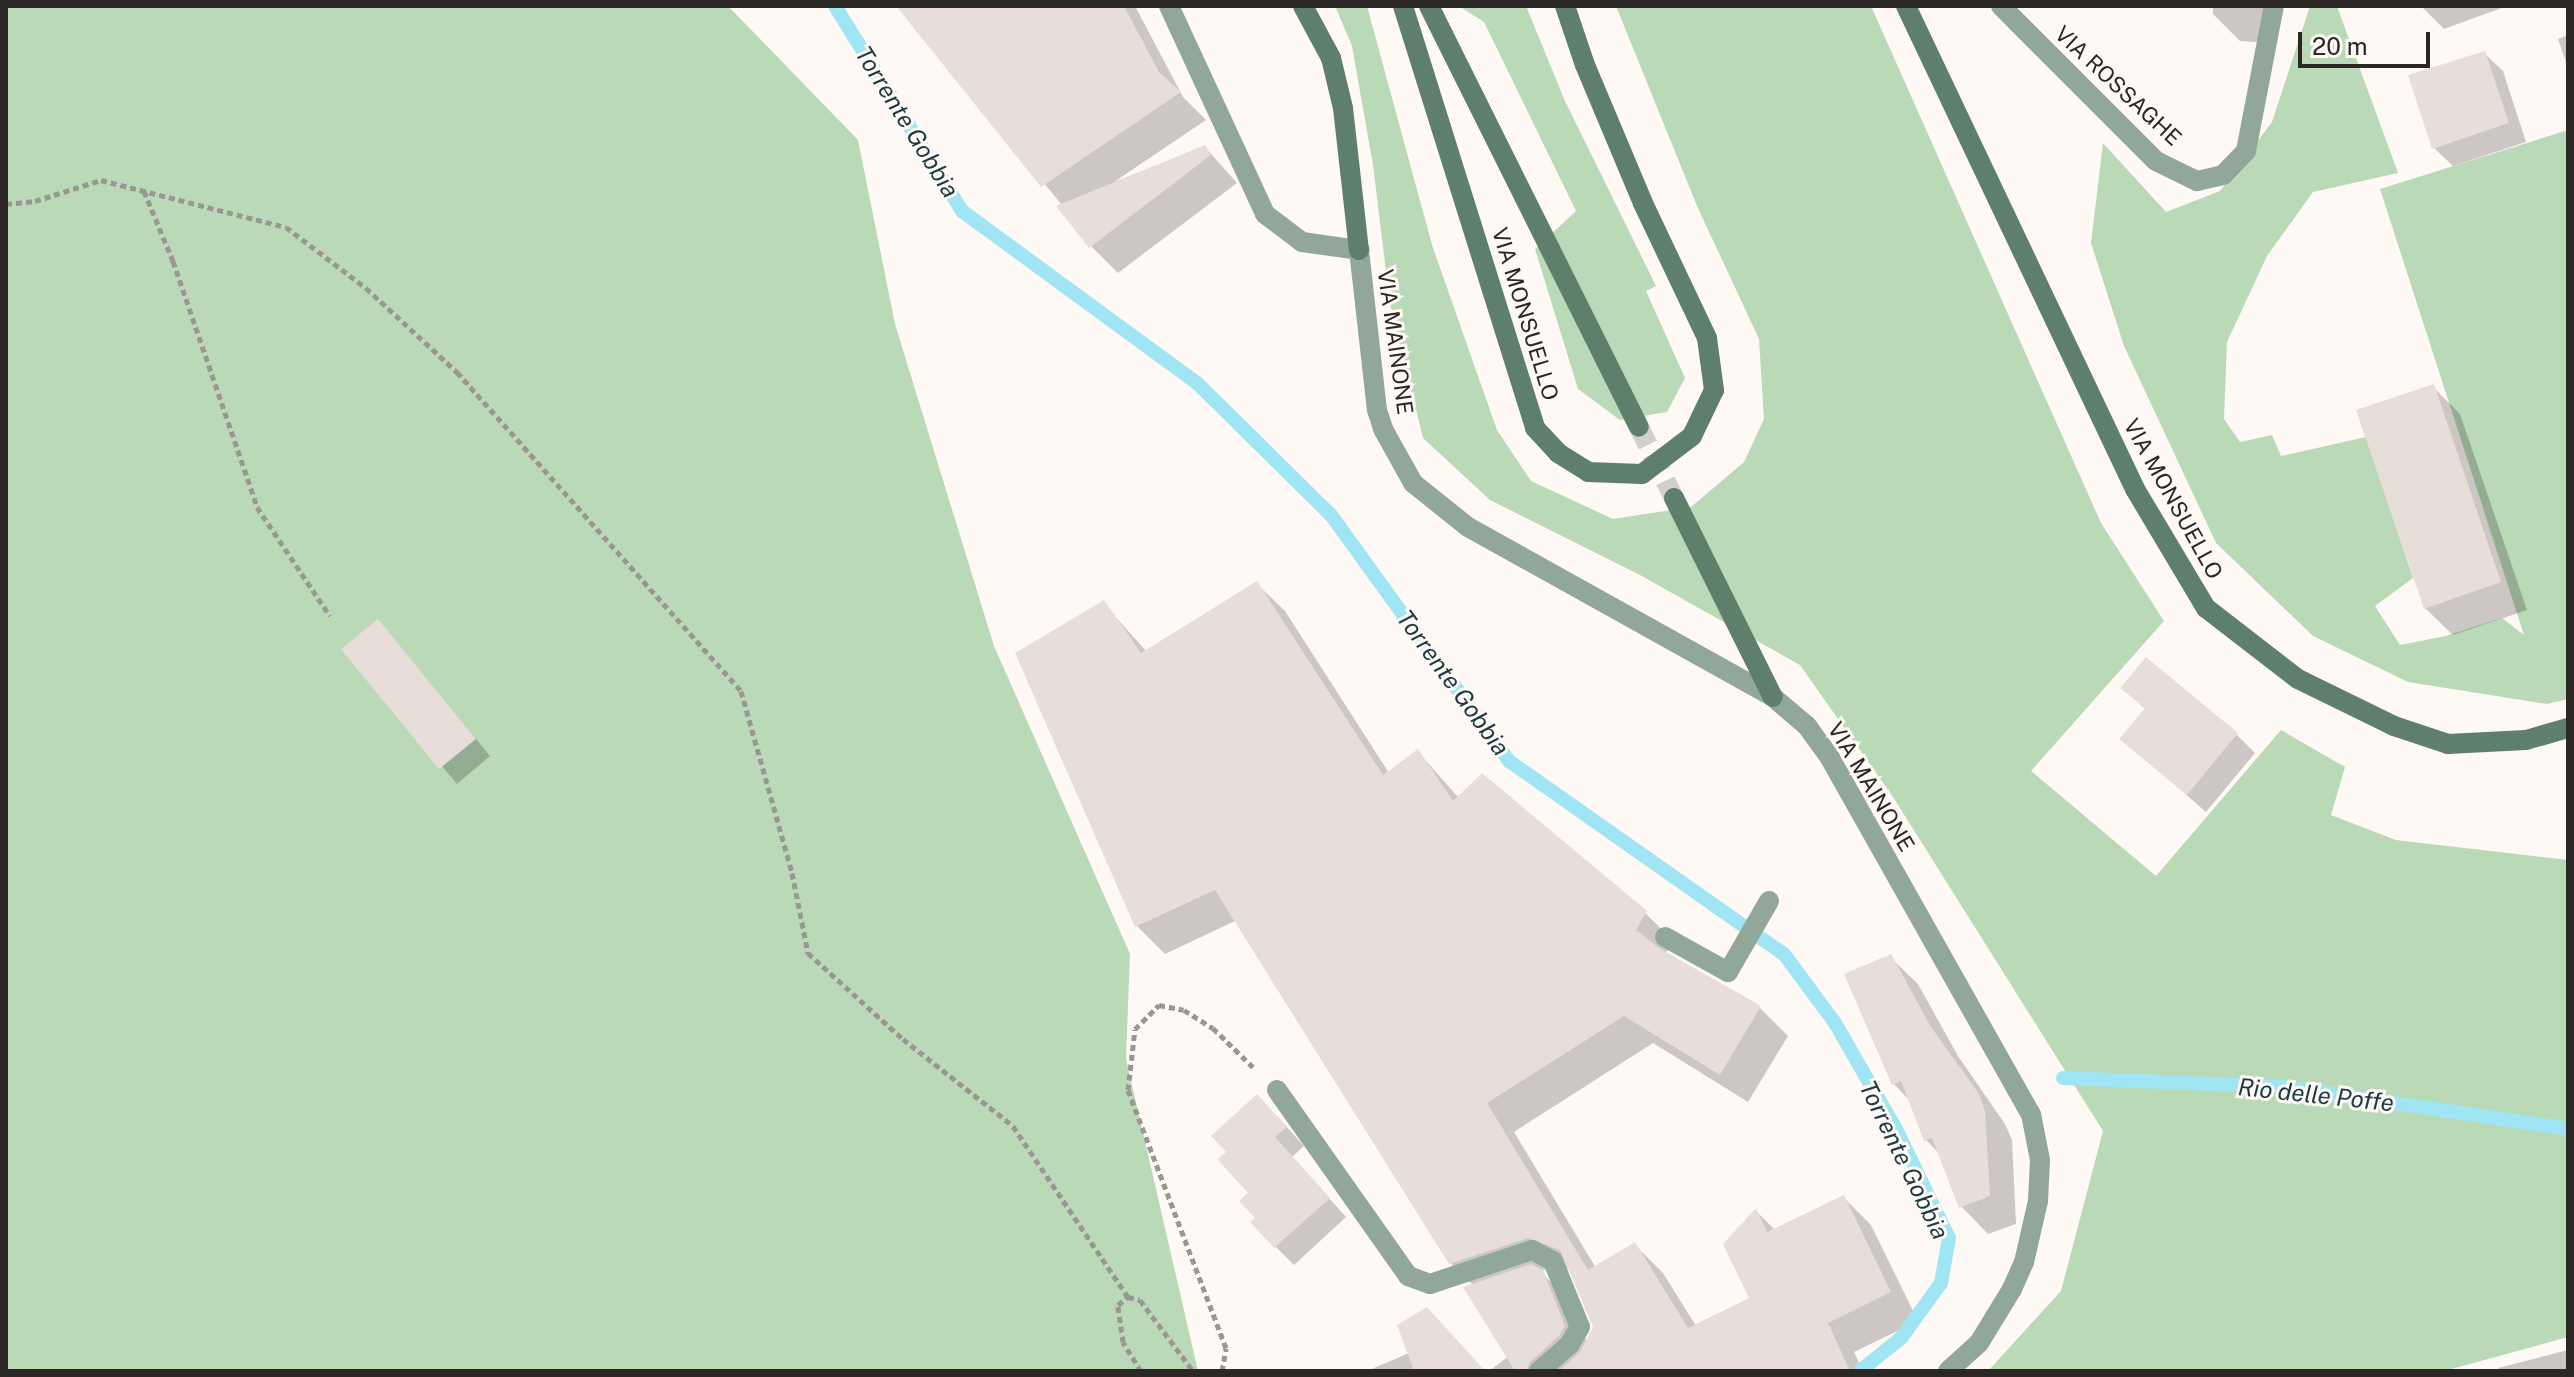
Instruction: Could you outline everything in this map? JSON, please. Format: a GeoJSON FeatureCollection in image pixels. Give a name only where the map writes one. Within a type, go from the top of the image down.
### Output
{"type":"FeatureCollection","features":[{"type":"Feature","properties":{"kind":"main road"},"geometry":{"type":"LineString","coordinates":[[1303,6],[1331,58],[1343,108],[1359,250]]}},
{"type":"Feature","properties":{"kind":"main road","name":"VIA MONSUELLO"},"geometry":{"type":"LineString","coordinates":[[1403,6],[1535,428],[1558,453],[1588,472],[1642,474],[1692,436],[1714,390],[1707,338],[1643,203],[1585,65],[1565,6]]}},
{"type":"Feature","properties":{"kind":"main road"},"geometry":{"type":"LineString","coordinates":[[1429,6],[1639,427]]}},
{"type":"Feature","properties":{"kind":"main road","name":"VIA MONSUELLO"},"geometry":{"type":"LineString","coordinates":[[1906,6],[2135,489],[2206,608],[2298,679],[2394,726],[2448,744],[2526,740],[2568,728]]}},
{"type":"Feature","properties":{"kind":"main road"},"geometry":{"type":"LineString","coordinates":[[1674,498],[1773,697]]}},
{"type":"Feature","properties":{"kind":"street"},"geometry":{"type":"LineString","coordinates":[[1169,6],[1265,214],[1302,242],[1359,250]]}},
{"type":"Feature","properties":{"kind":"street","name":"VIA ROSSAGHE"},"geometry":{"type":"LineString","coordinates":[[2001,6],[2156,161],[2197,181],[2223,175],[2246,151],[2274,6]]}},
{"type":"Feature","properties":{"kind":"street","name":"VIA MAINONE"},"geometry":{"type":"LineString","coordinates":[[1359,250],[1377,410],[1383,429],[1413,483],[1468,527],[1773,697],[1807,726],[1830,758],[2031,1114],[2040,1160],[2034,1228],[2024,1262],[2012,1289],[1979,1343],[1948,1371]]}},
{"type":"Feature","properties":{"kind":"street"},"geometry":{"type":"LineString","coordinates":[[1665,937],[1728,972],[1769,901]]}},
{"type":"Feature","properties":{"kind":"street"},"geometry":{"type":"LineString","coordinates":[[1277,1090],[1408,1276],[1430,1284],[1532,1250],[1553,1261],[1580,1327],[1569,1345],[1539,1371]]}},
{"type":"Feature","properties":{"kind":"path"},"geometry":{"type":"LineString","coordinates":[[6,204],[35,201],[101,180],[286,227],[366,288],[457,372],[741,691],[780,827],[808,953],[903,1039],[1013,1126],[1128,1297],[1140,1300],[1193,1371]]}},
{"type":"Feature","properties":{"kind":"path"},"geometry":{"type":"LineString","coordinates":[[143,190],[173,261],[257,507],[330,616]]}},
{"type":"Feature","properties":{"kind":"path"},"geometry":{"type":"LineString","coordinates":[[1222,1371],[1226,1348],[1128,1090],[1135,1029],[1159,1005],[1184,1010],[1213,1028],[1277,1090]]}},
{"type":"Feature","properties":{"kind":"path"},"geometry":{"type":"LineString","coordinates":[[1128,1297],[1118,1305],[1123,1342],[1141,1371]]}},
{"type":"Feature","properties":{"kind":"green space"},"geometry":{"type":"Polygon","coordinates":[[[6,6],[728,6],[858,140],[895,324],[994,646],[1130,954],[1126,1059],[1198,1371],[6,1371],[6,6]]]}},
{"type":"Feature","properties":{"kind":"green space"},"geometry":{"type":"Polygon","coordinates":[[[1335,6],[1367,6],[1432,245],[1497,430],[1531,481],[1613,519],[1691,507],[1744,462],[1764,419],[1759,339],[1697,206],[1616,6],[1871,6],[2101,523],[2164,621],[2031,771],[2156,876],[2281,730],[2345,767],[2331,815],[2396,840],[2568,860],[2568,1337],[2444,1371],[1988,1371],[2061,1291],[2103,1131],[1893,797],[1800,665],[1640,575],[1490,500],[1423,438],[1390,304],[1373,165],[1352,46],[1335,6]]]}},
{"type":"Feature","properties":{"kind":"green space"},"geometry":{"type":"Polygon","coordinates":[[[1459,6],[1526,6],[1565,101],[1656,286],[1646,291],[1685,378],[1667,412],[1620,420],[1578,389],[1535,249],[1576,211],[1484,22],[1459,6]]]}},
{"type":"Feature","properties":{"kind":"green space"},"geometry":{"type":"Polygon","coordinates":[[[2310,6],[2337,6],[2398,173],[2313,192],[2267,256],[2227,342],[2224,419],[2240,442],[2272,435],[2281,456],[2366,437],[2413,578],[2375,606],[2400,645],[2446,636],[2502,618],[2524,635],[2380,189],[2568,130],[2568,699],[2547,704],[2408,682],[2313,636],[2216,543],[2124,346],[2091,243],[2103,143],[2166,212],[2220,191],[2272,122],[2310,6]]]}},
{"type":"Feature","properties":{"kind":"building"},"geometry":{"type":"Polygon","coordinates":[[[896,6],[1124,6],[1159,72],[1181,92],[1041,187],[896,6]]]}},
{"type":"Feature","properties":{"kind":"building"},"geometry":{"type":"Polygon","coordinates":[[[2485,51],[2509,123],[2432,149],[2408,75],[2485,51]]]}},
{"type":"Feature","properties":{"kind":"building"},"geometry":{"type":"Polygon","coordinates":[[[1205,145],[1211,155],[1089,248],[1056,206],[1205,145]]]}},
{"type":"Feature","properties":{"kind":"building"},"geometry":{"type":"Polygon","coordinates":[[[2434,384],[2501,582],[2424,609],[2356,410],[2434,384]]]}},
{"type":"Feature","properties":{"kind":"building"},"geometry":{"type":"Polygon","coordinates":[[[1257,581],[1383,775],[1418,749],[1453,801],[1482,773],[1647,911],[1636,930],[1659,948],[1761,1006],[1720,1075],[1624,1016],[1487,1103],[1588,1270],[1635,1242],[1688,1328],[1749,1298],[1723,1244],[1756,1208],[1767,1232],[1844,1195],[1891,1292],[1828,1323],[1850,1371],[1559,1371],[1580,1352],[1593,1327],[1560,1250],[1528,1238],[1449,1264],[1215,890],[1135,927],[1015,653],[1104,600],[1141,653],[1257,581]]]}},
{"type":"Feature","properties":{"kind":"building"},"geometry":{"type":"Polygon","coordinates":[[[378,619],[476,739],[439,769],[341,649],[378,619]]]}},
{"type":"Feature","properties":{"kind":"building"},"geometry":{"type":"Polygon","coordinates":[[[2146,657],[2238,733],[2187,795],[2119,739],[2145,708],[2120,688],[2146,657]]]}},
{"type":"Feature","properties":{"kind":"building"},"geometry":{"type":"Polygon","coordinates":[[[1891,954],[1931,1027],[1979,1094],[1985,1111],[1990,1196],[1959,1208],[1932,1138],[1924,1141],[1901,1081],[1892,1085],[1844,974],[1891,954]]]}},
{"type":"Feature","properties":{"kind":"building"},"geometry":{"type":"Polygon","coordinates":[[[1257,1094],[1287,1127],[1275,1137],[1330,1198],[1274,1248],[1250,1222],[1255,1218],[1239,1201],[1248,1193],[1217,1159],[1226,1152],[1211,1136],[1257,1094]]]}},
{"type":"Feature","properties":{"kind":"building"},"geometry":{"type":"Polygon","coordinates":[[[1531,1264],[1543,1270],[1565,1326],[1559,1336],[1530,1362],[1526,1371],[1515,1371],[1463,1287],[1531,1264]]]}},
{"type":"Feature","properties":{"kind":"building"},"geometry":{"type":"Polygon","coordinates":[[[1427,1307],[1485,1371],[1414,1371],[1397,1325],[1427,1307]]]}},
{"type":"Feature","properties":{"kind":"waterway","name":"Torrente Gobbia"},"geometry":{"type":"LineString","coordinates":[[835,6],[962,211],[1196,382],[1331,515],[1509,761],[1784,954],[1835,1023],[1896,1129],[1949,1238],[1941,1283],[1901,1338],[1860,1371]]}},
{"type":"Feature","properties":{"kind":"waterway","name":"Rio delle Poffe"},"geometry":{"type":"LineString","coordinates":[[2063,1078],[2285,1087],[2568,1129]]}},
{"type":"Feature","properties":{"kind":"tunnel"},"geometry":{"type":"LineString","coordinates":[[1639,427],[1674,498]]}}]}
